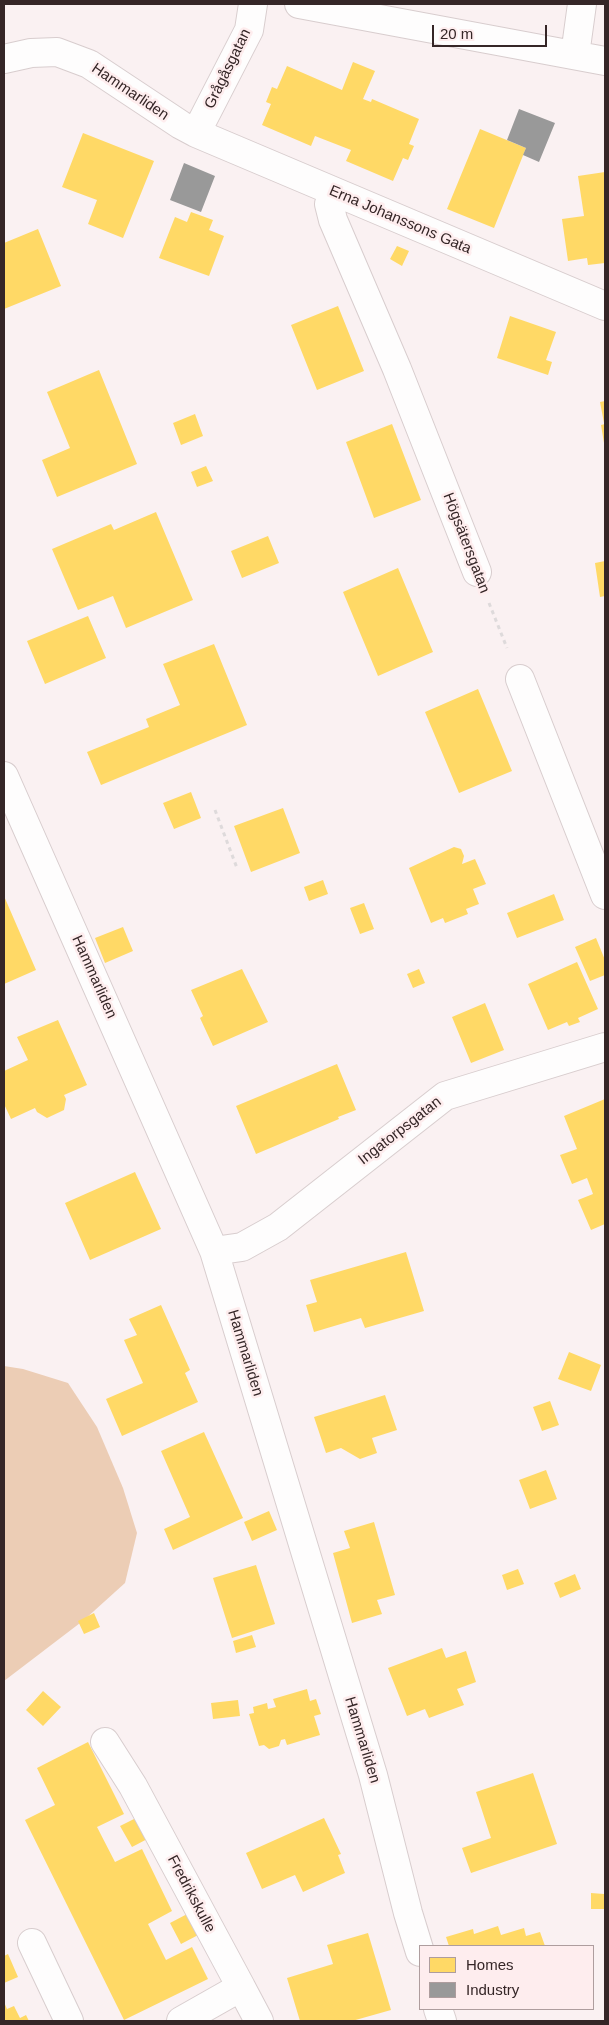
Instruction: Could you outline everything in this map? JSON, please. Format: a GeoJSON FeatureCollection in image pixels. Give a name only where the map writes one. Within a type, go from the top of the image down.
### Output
{"type":"FeatureCollection","features":[{"type":"Feature","properties":{"kind":"street","name":"Grågåsgatan"},"geometry":{"type":"LineString","coordinates":[[196,132],[249,30],[252,4]]}},
{"type":"Feature","properties":{"kind":"street"},"geometry":{"type":"LineString","coordinates":[[299,4],[605,62]]}},
{"type":"Feature","properties":{"kind":"street"},"geometry":{"type":"LineString","coordinates":[[574,55],[582,4]]}},
{"type":"Feature","properties":{"kind":"street","name":"Hammarliden"},"geometry":{"type":"LineString","coordinates":[[4,59],[31,53],[57,52],[89,64],[181,125],[196,132]]}},
{"type":"Feature","properties":{"kind":"street","name":"Erna Johanssons Gata"},"geometry":{"type":"LineString","coordinates":[[196,132],[605,306]]}},
{"type":"Feature","properties":{"kind":"street","name":"Högsätersgatan"},"geometry":{"type":"LineString","coordinates":[[334,192],[329,204],[333,220],[400,376],[477,572]]}},
{"type":"Feature","properties":{"kind":"street"},"geometry":{"type":"LineString","coordinates":[[520,680],[605,895]]}},
{"type":"Feature","properties":{"kind":"street","name":"Hammarliden"},"geometry":{"type":"LineString","coordinates":[[4,776],[214,1251],[373,1775],[419,1949]]}},
{"type":"Feature","properties":{"kind":"street","name":"Ingatorpsgatan"},"geometry":{"type":"LineString","coordinates":[[214,1251],[242,1247],[278,1226],[445,1096],[605,1047]]}},
{"type":"Feature","properties":{"kind":"street","name":"Fredrikskulle"},"geometry":{"type":"LineString","coordinates":[[105,1742],[133,1786],[259,2021]]}},
{"type":"Feature","properties":{"kind":"street"},"geometry":{"type":"LineString","coordinates":[[32,1943],[69,2021]]}},
{"type":"Feature","properties":{"kind":"street"},"geometry":{"type":"LineString","coordinates":[[181,2021],[241,1988]]}},
{"type":"Feature","properties":{"kind":"path","name":"Högsätersgatan"},"geometry":{"type":"LineString","coordinates":[[477,572],[520,680]]}},
{"type":"Feature","properties":{"kind":"path"},"geometry":{"type":"LineString","coordinates":[[215,810],[237,868]]}},
{"type":"Feature","properties":{"kind":"shaded area"},"geometry":{"type":"Polygon","coordinates":[[[4,1366],[23,1369],[68,1383],[97,1427],[123,1488],[137,1533],[125,1583],[84,1620],[4,1681],[4,1366]]]}},
{"type":"Feature","properties":{"kind":"building: Homes"},"geometry":{"type":"Polygon","coordinates":[[[353,62],[375,71],[363,99],[371,102],[372,99],[419,119],[409,144],[414,146],[408,160],[403,158],[393,181],[346,161],[351,150],[315,136],[311,146],[262,125],[271,104],[266,102],[272,87],[277,89],[287,66],[342,90],[353,62]]]}},
{"type":"Feature","properties":{"kind":"building: Homes"},"geometry":{"type":"Polygon","coordinates":[[[480,129],[526,148],[494,228],[447,209],[480,129]]]}},
{"type":"Feature","properties":{"kind":"building: Homes"},"geometry":{"type":"Polygon","coordinates":[[[83,133],[154,161],[123,238],[88,224],[97,200],[62,187],[83,133]]]}},
{"type":"Feature","properties":{"kind":"building: Homes"},"geometry":{"type":"Polygon","coordinates":[[[605,172],[605,263],[588,265],[587,258],[568,261],[562,219],[584,216],[578,176],[605,172]]]}},
{"type":"Feature","properties":{"kind":"building: Homes"},"geometry":{"type":"Polygon","coordinates":[[[191,212],[213,220],[209,230],[224,236],[209,276],[159,258],[175,217],[187,222],[191,212]]]}},
{"type":"Feature","properties":{"kind":"building: Homes"},"geometry":{"type":"Polygon","coordinates":[[[38,229],[61,286],[4,309],[4,243],[38,229]]]}},
{"type":"Feature","properties":{"kind":"building: Homes"},"geometry":{"type":"Polygon","coordinates":[[[397,246],[409,251],[402,266],[390,259],[397,246]]]}},
{"type":"Feature","properties":{"kind":"building: Homes"},"geometry":{"type":"Polygon","coordinates":[[[338,306],[364,371],[317,390],[291,325],[338,306]]]}},
{"type":"Feature","properties":{"kind":"building: Homes"},"geometry":{"type":"Polygon","coordinates":[[[510,316],[556,332],[546,360],[552,362],[548,375],[497,358],[510,316]]]}},
{"type":"Feature","properties":{"kind":"building: Homes"},"geometry":{"type":"Polygon","coordinates":[[[99,370],[137,464],[57,497],[42,460],[70,448],[47,392],[99,370]]]}},
{"type":"Feature","properties":{"kind":"building: Homes"},"geometry":{"type":"Polygon","coordinates":[[[605,401],[605,423],[604,423],[600,402],[605,401]]]}},
{"type":"Feature","properties":{"kind":"building: Homes"},"geometry":{"type":"Polygon","coordinates":[[[195,414],[203,436],[181,445],[173,423],[195,414]]]}},
{"type":"Feature","properties":{"kind":"building: Homes"},"geometry":{"type":"Polygon","coordinates":[[[392,424],[421,500],[374,518],[346,442],[392,424]]]}},
{"type":"Feature","properties":{"kind":"building: Homes"},"geometry":{"type":"Polygon","coordinates":[[[605,424],[605,442],[604,443],[601,425],[605,424]]]}},
{"type":"Feature","properties":{"kind":"building: Homes"},"geometry":{"type":"Polygon","coordinates":[[[206,466],[213,481],[197,487],[191,472],[206,466]]]}},
{"type":"Feature","properties":{"kind":"building: Homes"},"geometry":{"type":"Polygon","coordinates":[[[156,512],[193,600],[126,628],[113,596],[78,610],[52,549],[111,524],[114,530],[156,512]]]}},
{"type":"Feature","properties":{"kind":"building: Homes"},"geometry":{"type":"Polygon","coordinates":[[[268,536],[279,563],[242,578],[231,551],[268,536]]]}},
{"type":"Feature","properties":{"kind":"building: Homes"},"geometry":{"type":"Polygon","coordinates":[[[605,561],[605,596],[600,597],[595,563],[605,561]]]}},
{"type":"Feature","properties":{"kind":"building: Homes"},"geometry":{"type":"Polygon","coordinates":[[[398,568],[433,652],[378,676],[343,592],[398,568]]]}},
{"type":"Feature","properties":{"kind":"building: Homes"},"geometry":{"type":"Polygon","coordinates":[[[88,616],[106,658],[45,684],[27,641],[88,616]]]}},
{"type":"Feature","properties":{"kind":"building: Homes"},"geometry":{"type":"Polygon","coordinates":[[[214,644],[247,725],[101,785],[87,752],[149,727],[146,719],[180,705],[163,664],[214,644]]]}},
{"type":"Feature","properties":{"kind":"building: Homes"},"geometry":{"type":"Polygon","coordinates":[[[478,689],[512,771],[459,793],[425,712],[478,689]]]}},
{"type":"Feature","properties":{"kind":"building: Homes"},"geometry":{"type":"Polygon","coordinates":[[[191,792],[201,818],[174,829],[163,803],[191,792]]]}},
{"type":"Feature","properties":{"kind":"building: Homes"},"geometry":{"type":"Polygon","coordinates":[[[283,808],[300,853],[251,872],[234,826],[283,808]]]}},
{"type":"Feature","properties":{"kind":"building: Homes"},"geometry":{"type":"Polygon","coordinates":[[[454,847],[461,849],[464,856],[462,864],[475,859],[486,884],[473,889],[479,904],[466,909],[468,914],[445,923],[443,918],[431,923],[409,868],[454,847]]]}},
{"type":"Feature","properties":{"kind":"building: Homes"},"geometry":{"type":"Polygon","coordinates":[[[323,880],[328,894],[309,901],[304,887],[323,880]]]}},
{"type":"Feature","properties":{"kind":"building: Homes"},"geometry":{"type":"Polygon","coordinates":[[[554,894],[564,920],[517,938],[507,913],[554,894]]]}},
{"type":"Feature","properties":{"kind":"building: Homes"},"geometry":{"type":"Polygon","coordinates":[[[4,896],[36,970],[4,984],[4,896]]]}},
{"type":"Feature","properties":{"kind":"building: Homes"},"geometry":{"type":"Polygon","coordinates":[[[364,903],[374,929],[360,934],[350,908],[364,903]]]}},
{"type":"Feature","properties":{"kind":"building: Homes"},"geometry":{"type":"Polygon","coordinates":[[[123,927],[133,951],[105,963],[95,938],[123,927]]]}},
{"type":"Feature","properties":{"kind":"building: Homes"},"geometry":{"type":"Polygon","coordinates":[[[596,938],[605,960],[605,975],[590,981],[575,947],[596,938]]]}},
{"type":"Feature","properties":{"kind":"building: Homes"},"geometry":{"type":"Polygon","coordinates":[[[577,962],[598,1009],[578,1018],[580,1022],[569,1026],[567,1022],[548,1030],[528,984],[577,962]]]}},
{"type":"Feature","properties":{"kind":"building: Homes"},"geometry":{"type":"Polygon","coordinates":[[[242,969],[268,1022],[213,1046],[200,1018],[203,1016],[191,990],[242,969]]]}},
{"type":"Feature","properties":{"kind":"building: Homes"},"geometry":{"type":"Polygon","coordinates":[[[419,969],[425,983],[413,988],[407,974],[419,969]]]}},
{"type":"Feature","properties":{"kind":"building: Homes"},"geometry":{"type":"Polygon","coordinates":[[[485,1003],[504,1050],[471,1063],[452,1017],[485,1003]]]}},
{"type":"Feature","properties":{"kind":"building: Homes"},"geometry":{"type":"Polygon","coordinates":[[[58,1020],[87,1085],[64,1095],[66,1099],[64,1110],[47,1118],[37,1112],[35,1108],[11,1119],[4,1104],[4,1071],[28,1060],[17,1037],[58,1020]]]}},
{"type":"Feature","properties":{"kind":"building: Homes"},"geometry":{"type":"Polygon","coordinates":[[[337,1064],[356,1110],[256,1154],[236,1106],[337,1064]]]}},
{"type":"Feature","properties":{"kind":"building: Homes"},"geometry":{"type":"Polygon","coordinates":[[[605,1099],[605,1224],[591,1230],[578,1200],[593,1194],[587,1178],[572,1184],[560,1155],[577,1149],[564,1116],[605,1099]]]}},
{"type":"Feature","properties":{"kind":"building: Homes"},"geometry":{"type":"Polygon","coordinates":[[[135,1172],[161,1229],[90,1260],[65,1203],[135,1172]]]}},
{"type":"Feature","properties":{"kind":"building: Homes"},"geometry":{"type":"Polygon","coordinates":[[[406,1252],[424,1311],[365,1328],[361,1318],[314,1332],[306,1305],[317,1302],[310,1280],[406,1252]]]}},
{"type":"Feature","properties":{"kind":"building: Homes"},"geometry":{"type":"Polygon","coordinates":[[[161,1305],[190,1370],[185,1373],[198,1402],[122,1436],[106,1399],[143,1383],[124,1340],[137,1335],[129,1319],[161,1305]]]}},
{"type":"Feature","properties":{"kind":"building: Homes"},"geometry":{"type":"Polygon","coordinates":[[[569,1352],[601,1365],[591,1391],[558,1379],[569,1352]]]}},
{"type":"Feature","properties":{"kind":"building: Homes"},"geometry":{"type":"Polygon","coordinates":[[[385,1395],[397,1430],[372,1438],[377,1453],[360,1459],[341,1448],[326,1453],[314,1417],[385,1395]]]}},
{"type":"Feature","properties":{"kind":"building: Homes"},"geometry":{"type":"Polygon","coordinates":[[[550,1401],[559,1425],[542,1431],[533,1407],[550,1401]]]}},
{"type":"Feature","properties":{"kind":"building: Homes"},"geometry":{"type":"Polygon","coordinates":[[[204,1432],[243,1518],[173,1550],[164,1529],[190,1517],[161,1451],[204,1432]]]}},
{"type":"Feature","properties":{"kind":"building: Homes"},"geometry":{"type":"Polygon","coordinates":[[[546,1470],[557,1499],[530,1509],[519,1480],[546,1470]]]}},
{"type":"Feature","properties":{"kind":"building: Homes"},"geometry":{"type":"Polygon","coordinates":[[[269,1511],[277,1530],[252,1541],[244,1522],[269,1511]]]}},
{"type":"Feature","properties":{"kind":"building: Homes"},"geometry":{"type":"Polygon","coordinates":[[[374,1522],[395,1595],[377,1600],[382,1614],[352,1623],[333,1553],[350,1548],[344,1531],[374,1522]]]}},
{"type":"Feature","properties":{"kind":"building: Homes"},"geometry":{"type":"Polygon","coordinates":[[[256,1565],[275,1624],[232,1638],[213,1578],[256,1565]]]}},
{"type":"Feature","properties":{"kind":"building: Homes"},"geometry":{"type":"Polygon","coordinates":[[[518,1569],[524,1584],[507,1590],[502,1575],[518,1569]]]}},
{"type":"Feature","properties":{"kind":"building: Homes"},"geometry":{"type":"Polygon","coordinates":[[[575,1574],[581,1589],[560,1598],[554,1583],[575,1574]]]}},
{"type":"Feature","properties":{"kind":"building: Homes"},"geometry":{"type":"Polygon","coordinates":[[[94,1613],[100,1627],[84,1634],[78,1621],[94,1613]]]}},
{"type":"Feature","properties":{"kind":"building: Homes"},"geometry":{"type":"Polygon","coordinates":[[[252,1635],[256,1647],[236,1653],[233,1641],[252,1635]]]}},
{"type":"Feature","properties":{"kind":"building: Homes"},"geometry":{"type":"Polygon","coordinates":[[[442,1648],[446,1658],[466,1651],[476,1682],[457,1689],[464,1705],[429,1718],[425,1709],[407,1716],[388,1668],[442,1648]]]}},
{"type":"Feature","properties":{"kind":"building: Homes"},"geometry":{"type":"Polygon","coordinates":[[[307,1689],[310,1701],[316,1699],[321,1714],[314,1716],[320,1735],[287,1745],[285,1739],[281,1740],[279,1746],[269,1749],[264,1745],[259,1746],[249,1714],[254,1713],[253,1707],[267,1703],[268,1709],[276,1707],[273,1699],[307,1689]]]}},
{"type":"Feature","properties":{"kind":"building: Homes"},"geometry":{"type":"Polygon","coordinates":[[[43,1691],[61,1707],[43,1726],[26,1710],[43,1691]]]}},
{"type":"Feature","properties":{"kind":"building: Homes"},"geometry":{"type":"Polygon","coordinates":[[[238,1700],[240,1716],[213,1719],[211,1703],[238,1700]]]}},
{"type":"Feature","properties":{"kind":"building: Homes"},"geometry":{"type":"Polygon","coordinates":[[[88,1742],[124,1814],[97,1827],[115,1862],[142,1849],[172,1911],[148,1924],[166,1960],[192,1947],[208,1979],[124,2020],[25,1820],[55,1805],[37,1768],[88,1742]]]}},
{"type":"Feature","properties":{"kind":"building: Homes"},"geometry":{"type":"Polygon","coordinates":[[[533,1773],[557,1844],[471,1873],[462,1848],[491,1838],[476,1792],[533,1773]]]}},
{"type":"Feature","properties":{"kind":"building: Homes"},"geometry":{"type":"Polygon","coordinates":[[[142,1815],[153,1836],[132,1847],[120,1826],[142,1815]]]}},
{"type":"Feature","properties":{"kind":"building: Homes"},"geometry":{"type":"Polygon","coordinates":[[[324,1818],[341,1854],[338,1855],[345,1873],[303,1892],[295,1875],[262,1889],[246,1853],[324,1818]]]}},
{"type":"Feature","properties":{"kind":"building: Homes"},"geometry":{"type":"Polygon","coordinates":[[[591,1893],[604,1894],[604,1909],[591,1909],[591,1893]]]}},
{"type":"Feature","properties":{"kind":"building: Homes"},"geometry":{"type":"Polygon","coordinates":[[[191,1912],[202,1933],[181,1944],[170,1923],[191,1912]]]}},
{"type":"Feature","properties":{"kind":"building: Homes"},"geometry":{"type":"Polygon","coordinates":[[[498,1926],[501,1935],[524,1928],[526,1936],[540,1932],[545,1945],[449,1945],[446,1937],[473,1929],[474,1934],[498,1926]]]}},
{"type":"Feature","properties":{"kind":"building: Homes"},"geometry":{"type":"Polygon","coordinates":[[[368,1933],[391,2010],[352,2021],[300,2021],[287,1978],[333,1964],[327,1945],[368,1933]]]}},
{"type":"Feature","properties":{"kind":"building: Homes"},"geometry":{"type":"Polygon","coordinates":[[[8,1954],[18,1977],[4,1983],[4,1956],[8,1954]]]}},
{"type":"Feature","properties":{"kind":"building: Homes"},"geometry":{"type":"Polygon","coordinates":[[[4,2002],[7,2009],[14,2006],[20,2018],[26,2015],[29,2021],[4,2021],[4,2002]]]}},
{"type":"Feature","properties":{"kind":"building: Industry"},"geometry":{"type":"Polygon","coordinates":[[[519,109],[555,123],[539,162],[523,155],[526,148],[507,140],[519,109]]]}},
{"type":"Feature","properties":{"kind":"building: Industry"},"geometry":{"type":"Polygon","coordinates":[[[184,163],[215,176],[201,212],[170,200],[184,163]]]}}]}
